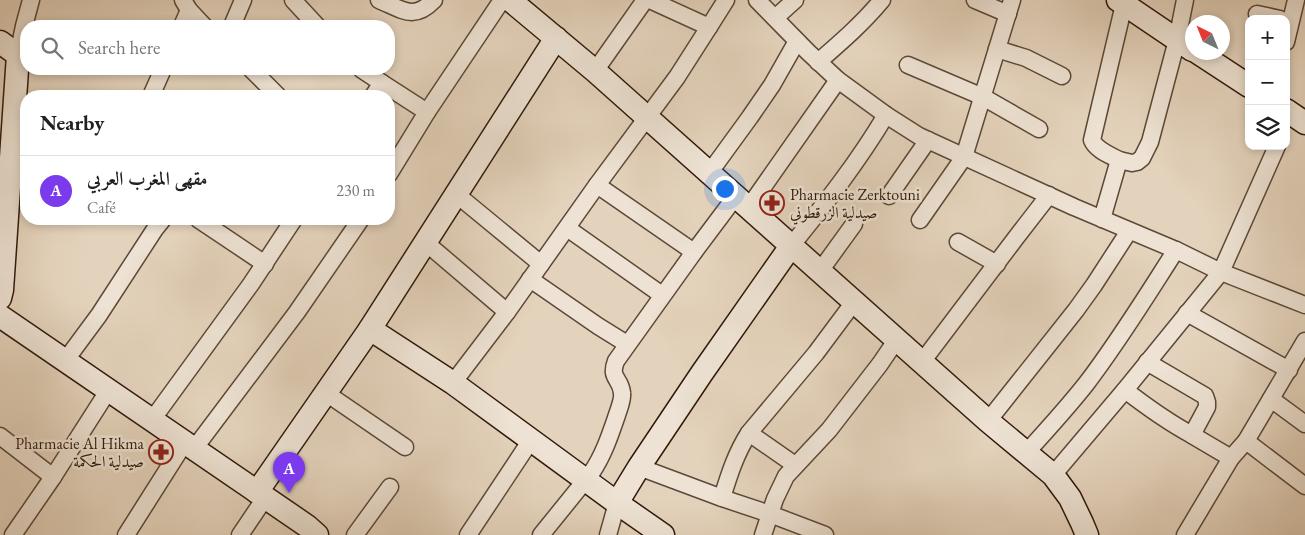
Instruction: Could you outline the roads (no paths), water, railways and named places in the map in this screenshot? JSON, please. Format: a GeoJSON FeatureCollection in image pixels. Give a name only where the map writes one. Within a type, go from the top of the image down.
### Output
{"type":"FeatureCollection","features":[{"type":"Feature","properties":{"kind":"street"},"geometry":{"type":"LineString","coordinates":[[26,20],[31,0]]}},
{"type":"Feature","properties":{"kind":"street"},"geometry":{"type":"LineString","coordinates":[[235,20],[243,0]]}},
{"type":"Feature","properties":{"kind":"street"},"geometry":{"type":"LineString","coordinates":[[293,0],[312,20]]}},
{"type":"Feature","properties":{"kind":"street"},"geometry":{"type":"LineString","coordinates":[[379,0],[413,13],[421,11],[434,0]]}},
{"type":"Feature","properties":{"kind":"street"},"geometry":{"type":"LineString","coordinates":[[395,164],[427,112],[502,0]]}},
{"type":"Feature","properties":{"kind":"street"},"geometry":{"type":"LineString","coordinates":[[510,0],[648,117],[988,421],[1053,475],[1070,498],[1087,535]]}},
{"type":"Feature","properties":{"kind":"street"},"geometry":{"type":"LineString","coordinates":[[595,71],[645,0]]}},
{"type":"Feature","properties":{"kind":"street"},"geometry":{"type":"LineString","coordinates":[[650,0],[709,27]]}},
{"type":"Feature","properties":{"kind":"street"},"geometry":{"type":"LineString","coordinates":[[453,384],[648,117],[686,63],[726,0]]}},
{"type":"Feature","properties":{"kind":"street"},"geometry":{"type":"LineString","coordinates":[[757,0],[838,80],[886,115],[920,136],[1102,219],[1176,250],[1221,272],[1305,305]]}},
{"type":"Feature","properties":{"kind":"street"},"geometry":{"type":"LineString","coordinates":[[775,18],[796,0]]}},
{"type":"Feature","properties":{"kind":"street"},"geometry":{"type":"LineString","coordinates":[[818,62],[846,38],[882,0]]}},
{"type":"Feature","properties":{"kind":"street"},"geometry":{"type":"LineString","coordinates":[[920,220],[964,156],[1010,7],[975,0]]}},
{"type":"Feature","properties":{"kind":"street"},"geometry":{"type":"LineString","coordinates":[[1185,0],[1185,15]]}},
{"type":"Feature","properties":{"kind":"street"},"geometry":{"type":"LineString","coordinates":[[1290,21],[1296,0]]}},
{"type":"Feature","properties":{"kind":"street"},"geometry":{"type":"LineString","coordinates":[[1122,1],[1185,45],[1150,142],[1142,158],[1132,163],[1119,160],[1097,147],[1092,140],[1122,1]]}},
{"type":"Feature","properties":{"kind":"street"},"geometry":{"type":"LineString","coordinates":[[183,20],[186,5]]}},
{"type":"Feature","properties":{"kind":"street"},"geometry":{"type":"LineString","coordinates":[[186,5],[199,20]]}},
{"type":"Feature","properties":{"kind":"street"},"geometry":{"type":"LineString","coordinates":[[1257,14],[1262,15]]}},
{"type":"Feature","properties":{"kind":"street"},"geometry":{"type":"LineString","coordinates":[[240,535],[261,495],[326,393],[370,329],[556,38]]}},
{"type":"Feature","properties":{"kind":"street"},"geometry":{"type":"LineString","coordinates":[[710,172],[772,85],[797,41]]}},
{"type":"Feature","properties":{"kind":"street"},"geometry":{"type":"LineString","coordinates":[[0,42],[18,55]]}},
{"type":"Feature","properties":{"kind":"street"},"geometry":{"type":"LineString","coordinates":[[0,298],[20,45]]}},
{"type":"Feature","properties":{"kind":"street"},"geometry":{"type":"LineString","coordinates":[[997,49],[1026,58],[1062,76]]}},
{"type":"Feature","properties":{"kind":"street"},"geometry":{"type":"LineString","coordinates":[[1209,60],[1245,83]]}},
{"type":"Feature","properties":{"kind":"street"},"geometry":{"type":"LineString","coordinates":[[908,64],[983,97],[1039,129]]}},
{"type":"Feature","properties":{"kind":"street"},"geometry":{"type":"LineString","coordinates":[[154,90],[160,75]]}},
{"type":"Feature","properties":{"kind":"street"},"geometry":{"type":"LineString","coordinates":[[257,75],[272,90]]}},
{"type":"Feature","properties":{"kind":"street"},"geometry":{"type":"LineString","coordinates":[[366,75],[377,90]]}},
{"type":"Feature","properties":{"kind":"street"},"geometry":{"type":"LineString","coordinates":[[541,535],[599,462],[606,447],[622,401],[622,390],[613,373],[616,360],[694,252],[743,202],[838,80]]}},
{"type":"Feature","properties":{"kind":"street"},"geometry":{"type":"LineString","coordinates":[[395,98],[427,112]]}},
{"type":"Feature","properties":{"kind":"street"},"geometry":{"type":"LineString","coordinates":[[608,535],[617,503],[639,467],[791,246],[868,146],[886,115]]}},
{"type":"Feature","properties":{"kind":"street"},"geometry":{"type":"LineString","coordinates":[[889,196],[928,140]]}},
{"type":"Feature","properties":{"kind":"street"},"geometry":{"type":"LineString","coordinates":[[1053,475],[1221,272],[1275,150]]}},
{"type":"Feature","properties":{"kind":"street"},"geometry":{"type":"LineString","coordinates":[[1102,219],[1119,160]]}},
{"type":"Feature","properties":{"kind":"street"},"geometry":{"type":"LineString","coordinates":[[597,185],[694,252]]}},
{"type":"Feature","properties":{"kind":"street"},"geometry":{"type":"LineString","coordinates":[[456,194],[541,264]]}},
{"type":"Feature","properties":{"kind":"street"},"geometry":{"type":"LineString","coordinates":[[922,362],[1049,195]]}},
{"type":"Feature","properties":{"kind":"street"},"geometry":{"type":"LineString","coordinates":[[820,271],[854,224]]}},
{"type":"Feature","properties":{"kind":"street"},"geometry":{"type":"LineString","coordinates":[[66,361],[99,315],[158,225]]}},
{"type":"Feature","properties":{"kind":"street"},"geometry":{"type":"LineString","coordinates":[[207,225],[264,264]]}},
{"type":"Feature","properties":{"kind":"street"},"geometry":{"type":"LineString","coordinates":[[152,420],[290,225]]}},
{"type":"Feature","properties":{"kind":"street"},"geometry":{"type":"LineString","coordinates":[[126,535],[190,446],[297,312],[357,225]]}},
{"type":"Feature","properties":{"kind":"street"},"geometry":{"type":"LineString","coordinates":[[567,228],[662,296]]}},
{"type":"Feature","properties":{"kind":"street"},"geometry":{"type":"LineString","coordinates":[[988,421],[1076,310],[1129,230]]}},
{"type":"Feature","properties":{"kind":"street"},"geometry":{"type":"LineString","coordinates":[[425,242],[507,312]]}},
{"type":"Feature","properties":{"kind":"street"},"geometry":{"type":"LineString","coordinates":[[958,242],[997,264]]}},
{"type":"Feature","properties":{"kind":"street"},"geometry":{"type":"LineString","coordinates":[[1026,453],[1064,412],[1114,346],[1176,250]]}},
{"type":"Feature","properties":{"kind":"street"},"geometry":{"type":"LineString","coordinates":[[530,280],[628,344]]}},
{"type":"Feature","properties":{"kind":"street"},"geometry":{"type":"LineString","coordinates":[[722,498],[734,461],[749,433],[810,360],[854,302]]}},
{"type":"Feature","properties":{"kind":"street"},"geometry":{"type":"LineString","coordinates":[[1187,313],[1289,370]]}},
{"type":"Feature","properties":{"kind":"street"},"geometry":{"type":"LineString","coordinates":[[0,316],[307,526],[317,535]]}},
{"type":"Feature","properties":{"kind":"street"},"geometry":{"type":"LineString","coordinates":[[370,329],[453,384],[663,535]]}},
{"type":"Feature","properties":{"kind":"street"},"geometry":{"type":"LineString","coordinates":[[763,535],[780,486],[786,476],[829,430],[897,339]]}},
{"type":"Feature","properties":{"kind":"street"},"geometry":{"type":"LineString","coordinates":[[1185,535],[1231,458],[1246,441],[1305,341]]}},
{"type":"Feature","properties":{"kind":"street"},"geometry":{"type":"LineString","coordinates":[[1147,362],[1204,396],[1207,407],[1192,435]]}},
{"type":"Feature","properties":{"kind":"street"},"geometry":{"type":"LineString","coordinates":[[1125,390],[1157,414],[1231,458]]}},
{"type":"Feature","properties":{"kind":"street"},"geometry":{"type":"LineString","coordinates":[[13,535],[108,391]]}},
{"type":"Feature","properties":{"kind":"street"},"geometry":{"type":"LineString","coordinates":[[326,393],[405,447]]}},
{"type":"Feature","properties":{"kind":"street"},"geometry":{"type":"LineString","coordinates":[[1271,399],[1305,424]]}},
{"type":"Feature","properties":{"kind":"street"},"geometry":{"type":"LineString","coordinates":[[749,433],[795,465]]}},
{"type":"Feature","properties":{"kind":"street"},"geometry":{"type":"LineString","coordinates":[[0,436],[53,477]]}},
{"type":"Feature","properties":{"kind":"street"},"geometry":{"type":"LineString","coordinates":[[468,535],[531,440]]}},
{"type":"Feature","properties":{"kind":"street"},"geometry":{"type":"LineString","coordinates":[[1246,441],[1305,486]]}},
{"type":"Feature","properties":{"kind":"street"},"geometry":{"type":"LineString","coordinates":[[639,467],[825,535]]}},
{"type":"Feature","properties":{"kind":"street"},"geometry":{"type":"LineString","coordinates":[[355,535],[390,488]]}},
{"type":"Feature","properties":{"kind":"place","name":"Pharmacie Zerktouni صيدلية الزرقطوني"},"geometry":{"type":"Point","coordinates":[772,203]}},
{"type":"Feature","properties":{"kind":"place","name":"Pharmacie Al Hikma صيدلية الحكمة"},"geometry":{"type":"Point","coordinates":[161,452]}},
{"type":"Feature","properties":{"kind":"place","name":"مقهى المغرب العربي"},"geometry":{"type":"Point","coordinates":[289,493]}}]}
